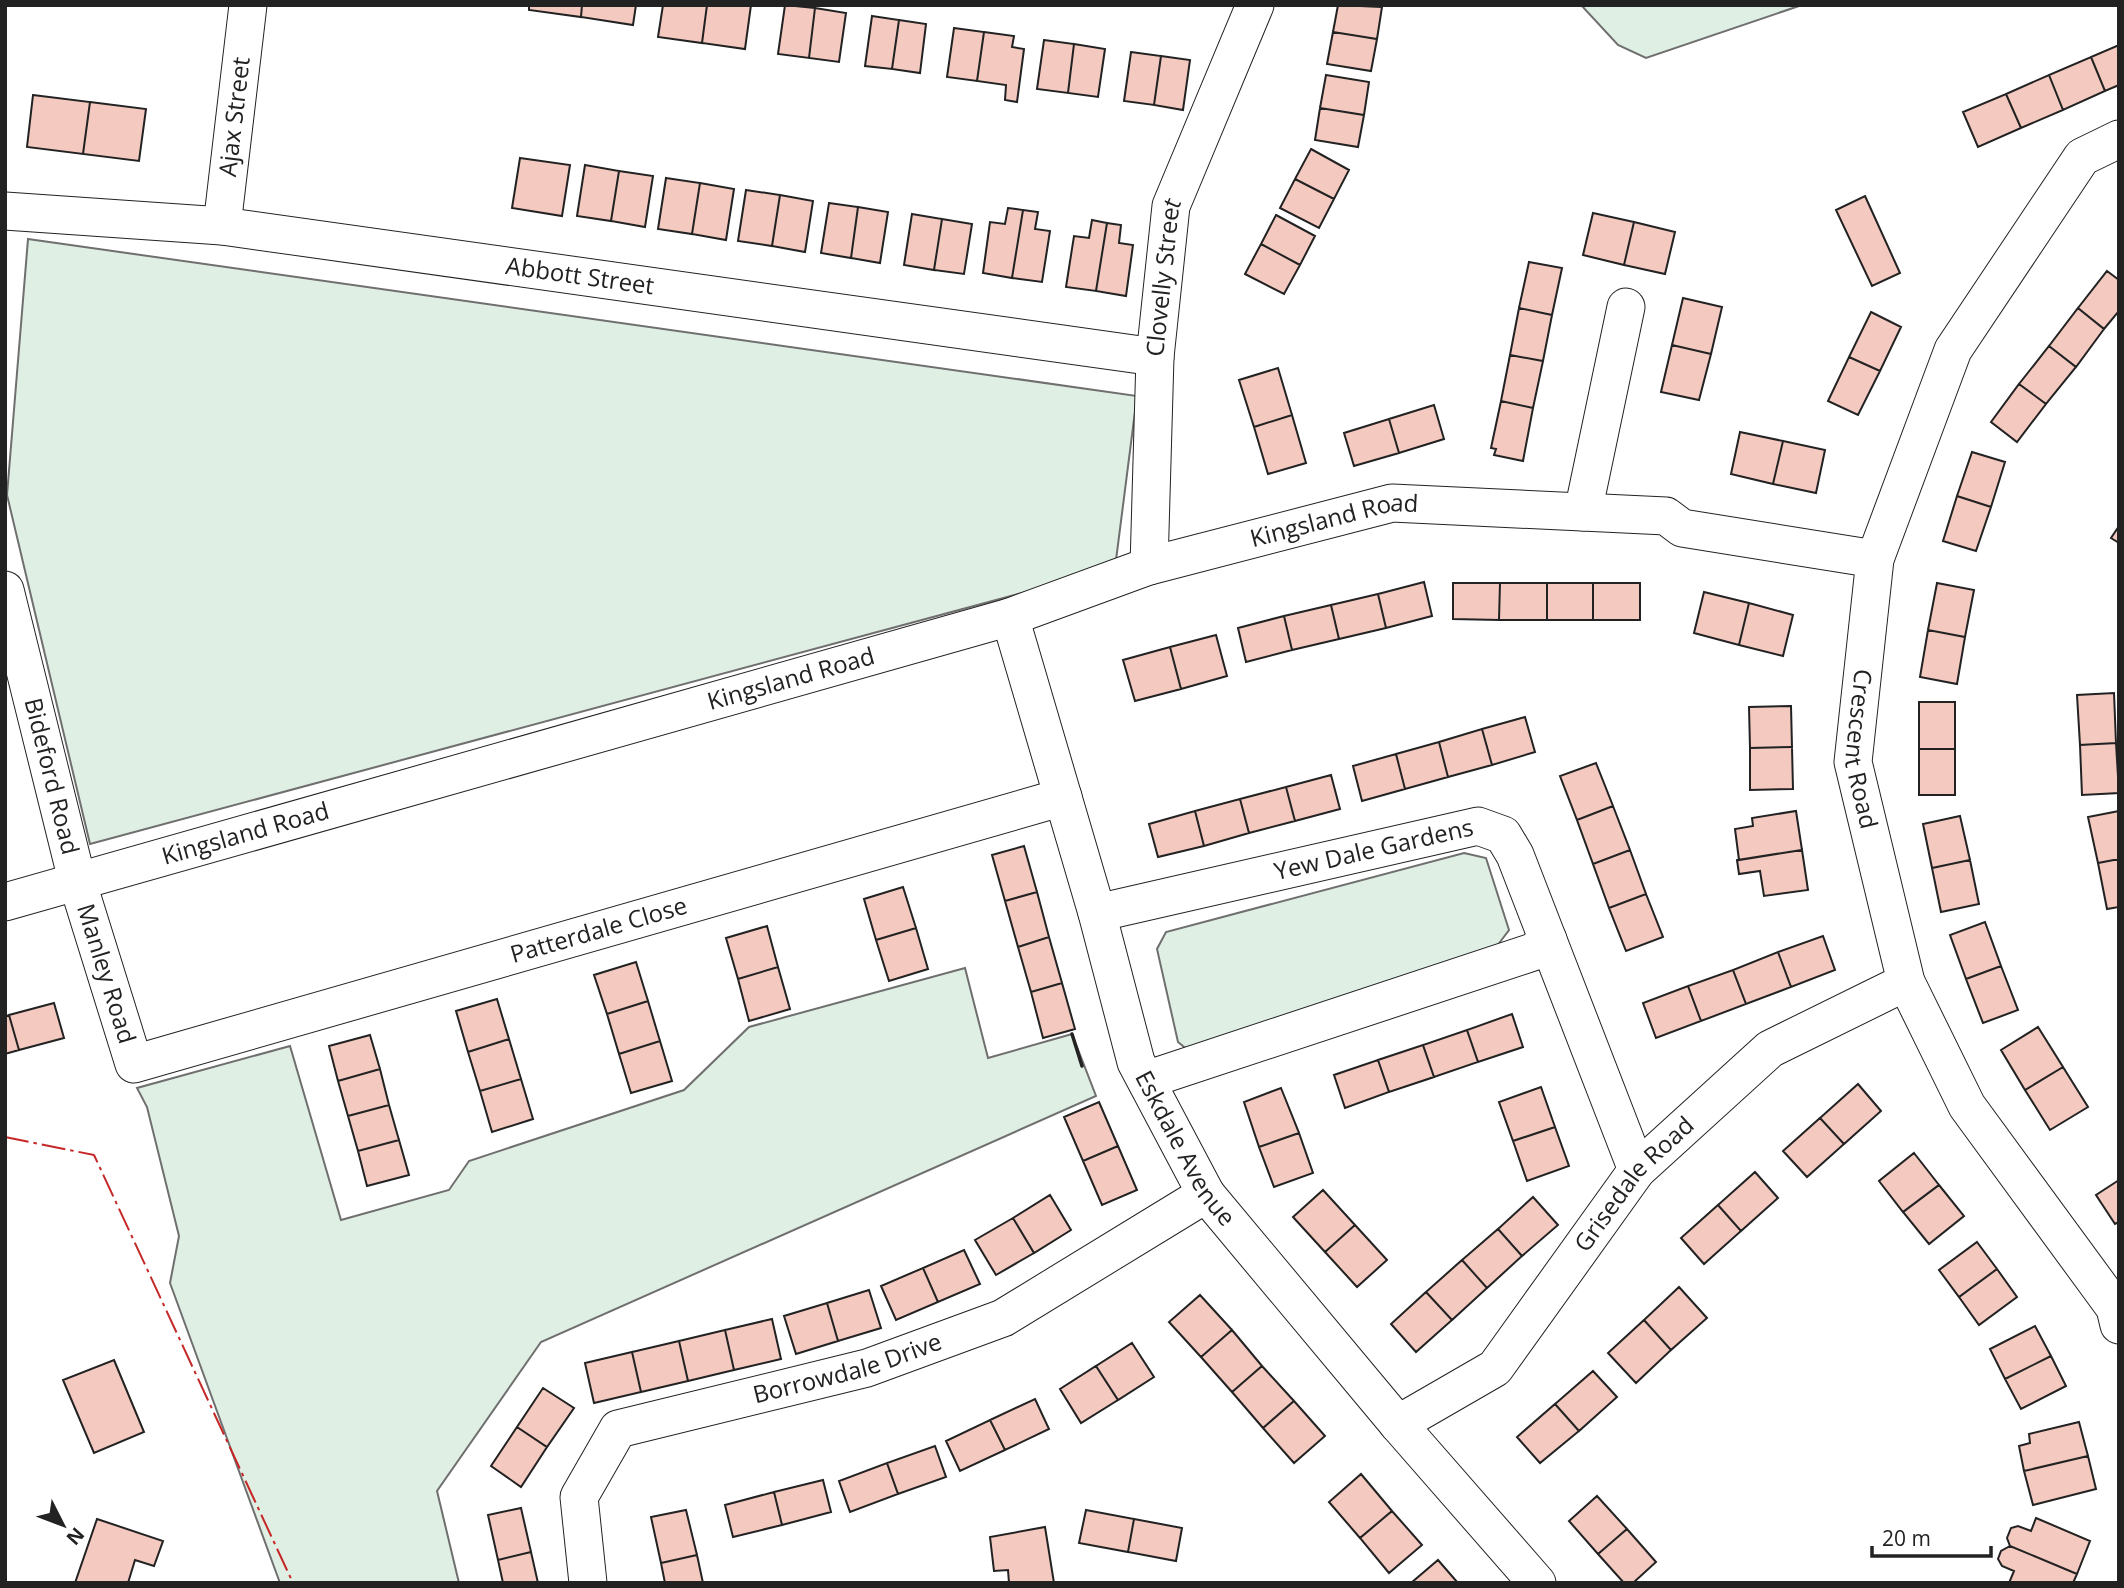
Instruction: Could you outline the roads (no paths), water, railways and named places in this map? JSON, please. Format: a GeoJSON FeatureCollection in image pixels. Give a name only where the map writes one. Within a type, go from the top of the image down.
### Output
{"type":"FeatureCollection","features":[{"type":"Feature","properties":{"kind":"street","name":"Ajax Street"},"geometry":{"type":"LineString","coordinates":[[222,226],[248,5]]}},
{"type":"Feature","properties":{"kind":"street","name":"Clovelly Street"},"geometry":{"type":"LineString","coordinates":[[1149,566],[1154,356],[1171,206],[1248,6]]}},
{"type":"Feature","properties":{"kind":"street","name":"Crescent Road"},"geometry":{"type":"LineString","coordinates":[[2119,139],[2082,158],[1953,349],[1875,559],[1853,762],[1906,982],[1967,1107],[2115,1308],[2119,1325]]}},
{"type":"Feature","properties":{"kind":"street","name":"Abbott Street"},"geometry":{"type":"LineString","coordinates":[[5,211],[222,226],[1154,356]]}},
{"type":"Feature","properties":{"kind":"street"},"geometry":{"type":"LineString","coordinates":[[1583,512],[1626,307]]}},
{"type":"Feature","properties":{"kind":"street","name":"Kingsland Road"},"geometry":{"type":"LineString","coordinates":[[5,902],[78,884],[1010,617],[1149,566],[1392,503],[1667,516],[1682,528],[1875,559]]}},
{"type":"Feature","properties":{"kind":"street","name":"Bideford Road"},"geometry":{"type":"LineString","coordinates":[[5,590],[78,884]]}},
{"type":"Feature","properties":{"kind":"street","name":"Eskdale Avenue"},"geometry":{"type":"LineString","coordinates":[[1010,617],[1097,913],[1136,1062],[1206,1194],[1398,1424],[1537,1583]]}},
{"type":"Feature","properties":{"kind":"street","name":"Patterdale Close"},"geometry":{"type":"LineString","coordinates":[[134,1064],[1063,797]]}},
{"type":"Feature","properties":{"kind":"street","name":"Yew Dale Gardens"},"geometry":{"type":"LineString","coordinates":[[1097,913],[1478,827],[1503,835],[1515,855],[1637,1170]]}},
{"type":"Feature","properties":{"kind":"street","name":"Manley Road"},"geometry":{"type":"LineString","coordinates":[[78,884],[134,1064]]}},
{"type":"Feature","properties":{"kind":"street"},"geometry":{"type":"LineString","coordinates":[[1146,1080],[1534,952],[1548,940]]}},
{"type":"Feature","properties":{"kind":"street","name":"Grisedale Road"},"geometry":{"type":"LineString","coordinates":[[1398,1424],[1494,1368],[1637,1170],[1770,1049],[1906,982]]}},
{"type":"Feature","properties":{"kind":"street","name":"Borrowdale Drive"},"geometry":{"type":"LineString","coordinates":[[588,1583],[579,1497],[618,1429],[867,1368],[1003,1318],[1206,1194]]}}]}
